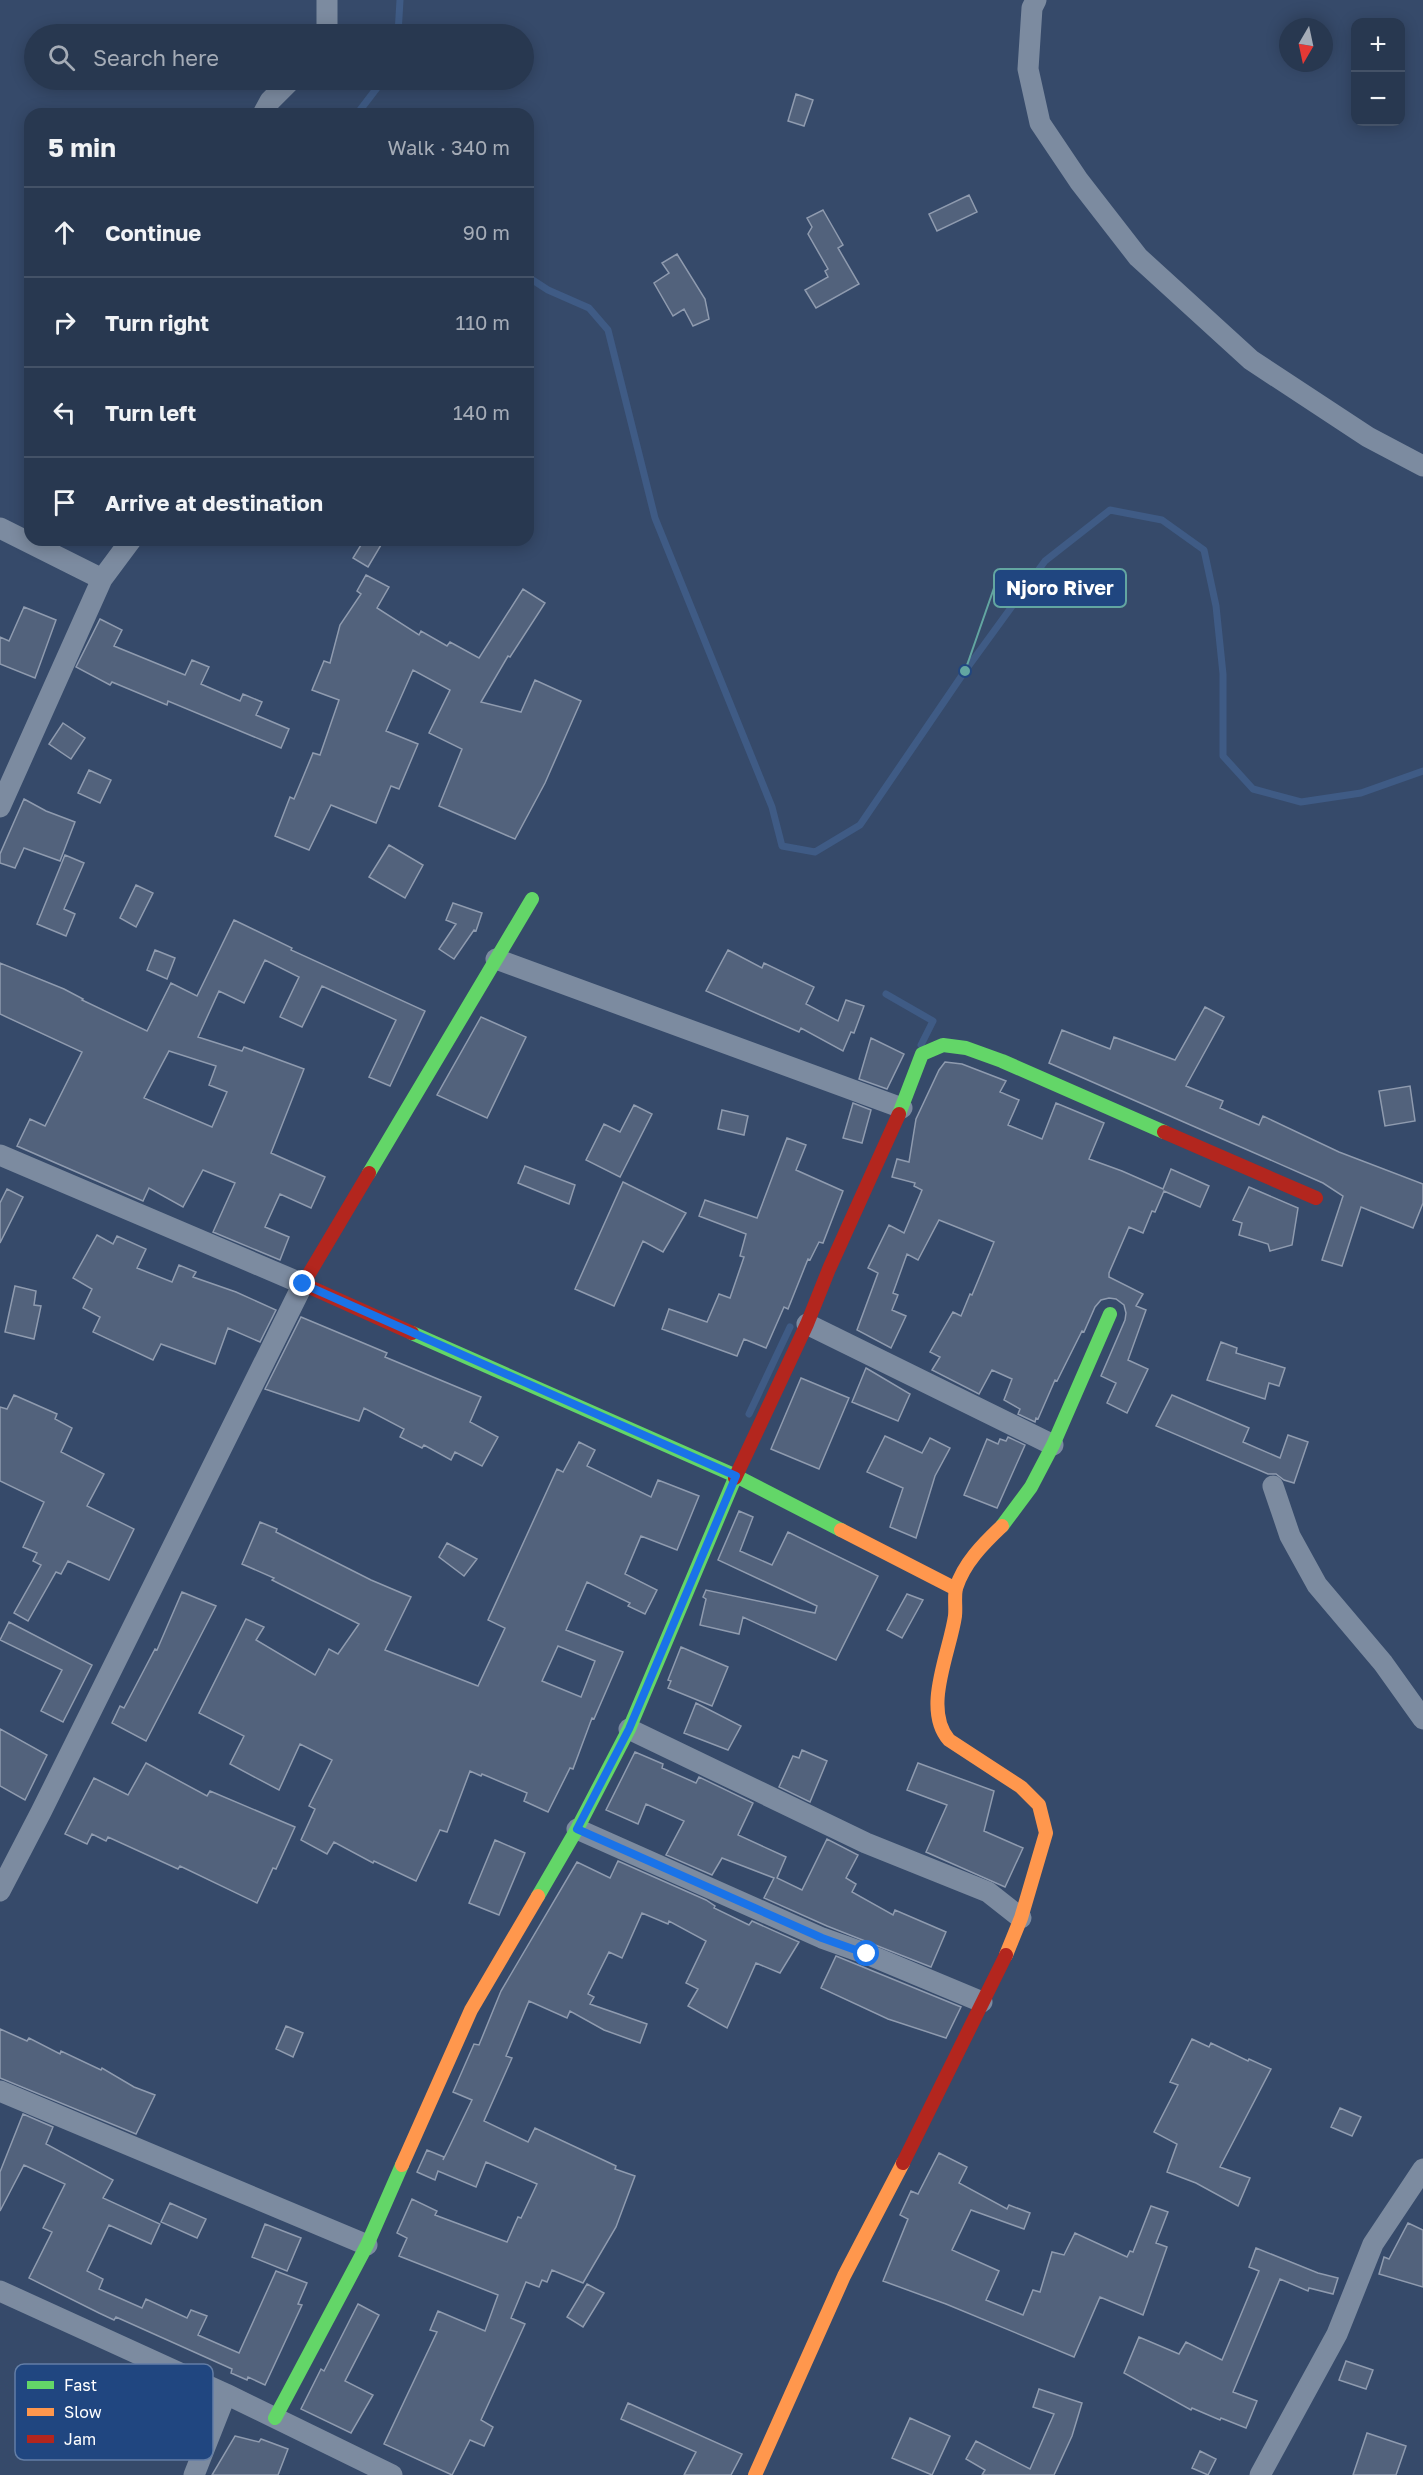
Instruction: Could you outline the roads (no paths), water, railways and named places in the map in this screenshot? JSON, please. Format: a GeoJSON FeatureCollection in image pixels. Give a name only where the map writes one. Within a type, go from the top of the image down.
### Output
{"type":"FeatureCollection","features":[{"type":"Feature","properties":{"kind":"street"},"geometry":{"type":"LineString","coordinates":[[327,0],[327,24]]}},
{"type":"Feature","properties":{"kind":"street"},"geometry":{"type":"LineString","coordinates":[[1036,0],[1032,8],[1028,69],[1041,123],[1079,181],[1138,257],[1251,360],[1368,437],[1423,466]]}},
{"type":"Feature","properties":{"kind":"street"},"geometry":{"type":"LineString","coordinates":[[266,108],[281,90]]}},
{"type":"Feature","properties":{"kind":"street"},"geometry":{"type":"LineString","coordinates":[[0,528],[24,540]]}},
{"type":"Feature","properties":{"kind":"street"},"geometry":{"type":"LineString","coordinates":[[36,546],[102,579]]}},
{"type":"Feature","properties":{"kind":"street"},"geometry":{"type":"LineString","coordinates":[[0,807],[102,579],[127,546]]}},
{"type":"Feature","properties":{"kind":"street"},"geometry":{"type":"LineString","coordinates":[[0,1891],[303,1284],[532,899]]}},
{"type":"Feature","properties":{"kind":"street"},"geometry":{"type":"LineString","coordinates":[[496,959],[902,1108]]}},
{"type":"Feature","properties":{"kind":"street"},"geometry":{"type":"LineString","coordinates":[[274,2418],[304,2366],[366,2245],[471,2010],[577,1829],[629,1729],[736,1476],[807,1324],[829,1269],[902,1108],[922,1054],[943,1045],[966,1048],[1002,1061],[1316,1198]]}},
{"type":"Feature","properties":{"kind":"street"},"geometry":{"type":"LineString","coordinates":[[0,1155],[303,1284],[736,1476],[956,1589]]}},
{"type":"Feature","properties":{"kind":"street"},"geometry":{"type":"LineString","coordinates":[[755,2475],[844,2276],[884,2203],[1003,1963],[1021,1918],[1046,1833],[1039,1805],[1021,1787],[949,1740],[942,1732],[936,1704],[955,1615],[956,1589],[977,1549],[1008,1521],[1031,1487],[1053,1445],[1110,1314]]}},
{"type":"Feature","properties":{"kind":"street"},"geometry":{"type":"LineString","coordinates":[[807,1324],[1053,1445]]}},
{"type":"Feature","properties":{"kind":"street"},"geometry":{"type":"LineString","coordinates":[[1273,1486],[1290,1536],[1317,1585],[1383,1663],[1423,1719]]}},
{"type":"Feature","properties":{"kind":"street"},"geometry":{"type":"LineString","coordinates":[[629,1729],[866,1843],[988,1892],[1021,1918]]}},
{"type":"Feature","properties":{"kind":"street"},"geometry":{"type":"LineString","coordinates":[[577,1829],[822,1938],[982,2002]]}},
{"type":"Feature","properties":{"kind":"street"},"geometry":{"type":"LineString","coordinates":[[0,2091],[366,2245]]}},
{"type":"Feature","properties":{"kind":"street"},"geometry":{"type":"LineString","coordinates":[[1260,2475],[1337,2334],[1373,2244],[1423,2169]]}},
{"type":"Feature","properties":{"kind":"street"},"geometry":{"type":"LineString","coordinates":[[0,2291],[160,2364]]}},
{"type":"Feature","properties":{"kind":"street"},"geometry":{"type":"LineString","coordinates":[[213,2388],[392,2475]]}},
{"type":"Feature","properties":{"kind":"street"},"geometry":{"type":"LineString","coordinates":[[213,2427],[226,2394]]}},
{"type":"Feature","properties":{"kind":"street"},"geometry":{"type":"LineString","coordinates":[[194,2475],[200,2460]]}},
{"type":"Feature","properties":{"kind":"waterway"},"geometry":{"type":"LineString","coordinates":[[399,24],[400,0]]}},
{"type":"Feature","properties":{"kind":"waterway"},"geometry":{"type":"LineString","coordinates":[[362,108],[375,90]]}},
{"type":"Feature","properties":{"kind":"waterway"},"geometry":{"type":"LineString","coordinates":[[534,281],[548,290],[589,308],[608,330],[655,518],[772,807],[782,846],[815,852],[860,825],[965,671],[1045,561],[1110,510],[1162,520],[1204,550],[1216,606],[1223,674],[1223,756],[1253,789],[1301,802],[1361,793],[1423,771]]}},
{"type":"Feature","properties":{"kind":"waterway"},"geometry":{"type":"LineString","coordinates":[[886,994],[933,1021],[921,1045]]}},
{"type":"Feature","properties":{"kind":"waterway"},"geometry":{"type":"LineString","coordinates":[[749,1414],[790,1327]]}},
{"type":"Feature","properties":{"kind":"place","name":"Njoro River"},"geometry":{"type":"Point","coordinates":[965,671]}}]}
